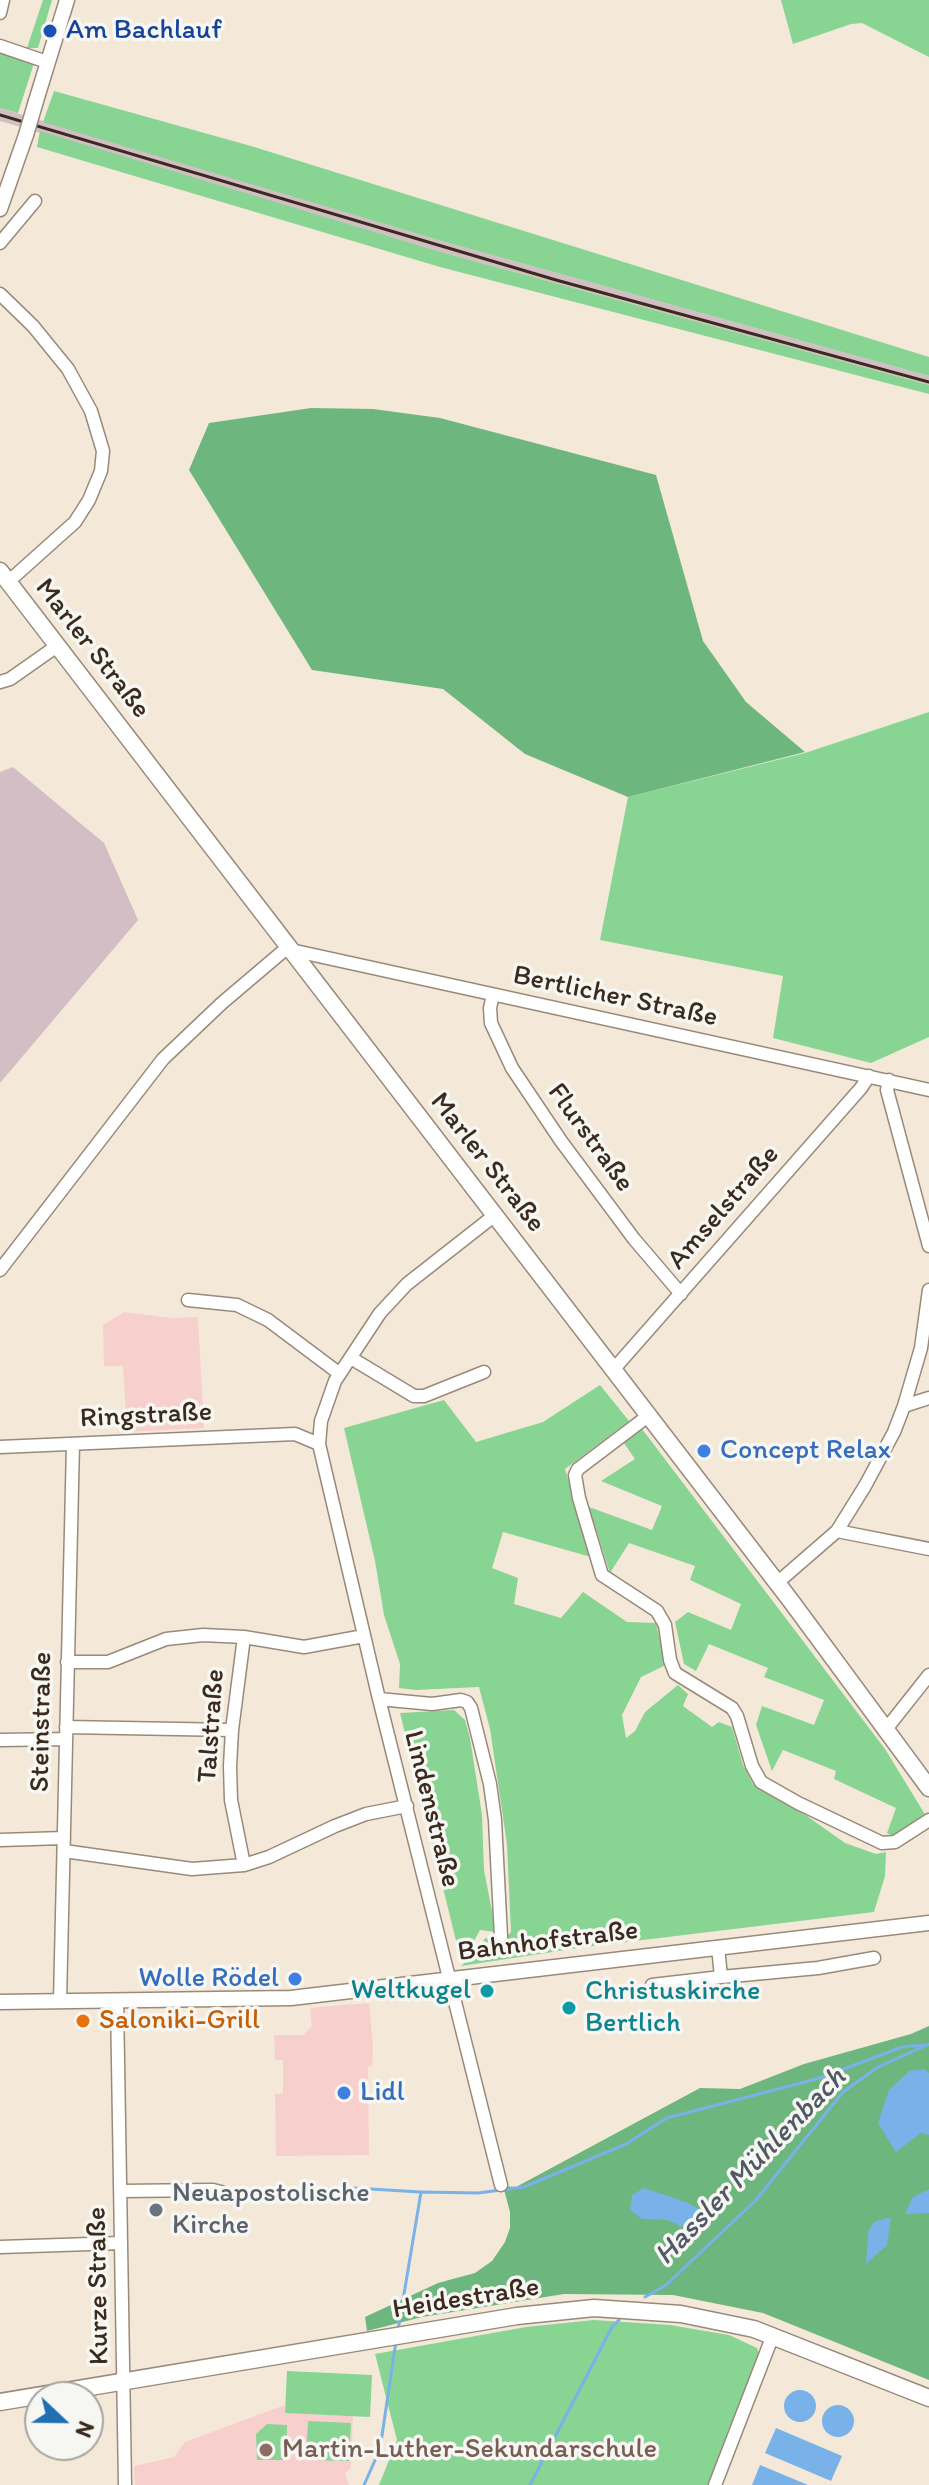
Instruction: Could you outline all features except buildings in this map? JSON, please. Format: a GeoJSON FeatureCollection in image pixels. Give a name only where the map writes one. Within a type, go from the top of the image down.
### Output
{"type":"FeatureCollection","features":[{"type":"Feature","properties":{"kind":"main road","name":"Marler Straße"},"geometry":{"type":"LineString","coordinates":[[4,576],[777,1583],[929,1788]]}},
{"type":"Feature","properties":{"kind":"main road","name":"Heidestraße"},"geometry":{"type":"LineString","coordinates":[[0,2402],[517,2316],[594,2308],[706,2317],[773,2335],[929,2398]]}},
{"type":"Feature","properties":{"kind":"street"},"geometry":{"type":"LineString","coordinates":[[0,13],[3,0]]}},
{"type":"Feature","properties":{"kind":"street"},"geometry":{"type":"LineString","coordinates":[[0,209],[67,0]]}},
{"type":"Feature","properties":{"kind":"street"},"geometry":{"type":"LineString","coordinates":[[0,46],[47,62]]}},
{"type":"Feature","properties":{"kind":"street"},"geometry":{"type":"LineString","coordinates":[[0,243],[35,201]]}},
{"type":"Feature","properties":{"kind":"street"},"geometry":{"type":"LineString","coordinates":[[0,294],[33,326],[68,369],[91,411],[103,451],[101,471],[89,500],[75,522],[4,576]]}},
{"type":"Feature","properties":{"kind":"street"},"geometry":{"type":"LineString","coordinates":[[0,682],[10,679],[57,646]]}},
{"type":"Feature","properties":{"kind":"street"},"geometry":{"type":"LineString","coordinates":[[0,1270],[163,1059],[222,1003],[290,948]]}},
{"type":"Feature","properties":{"kind":"street","name":"Bertlicher Straße"},"geometry":{"type":"LineString","coordinates":[[290,948],[929,1090]]}},
{"type":"Feature","properties":{"kind":"street","name":"Flurstraße"},"geometry":{"type":"LineString","coordinates":[[493,995],[491,1023],[512,1068],[561,1141],[634,1239],[681,1294]]}},
{"type":"Feature","properties":{"kind":"street","name":"Amselstraße"},"geometry":{"type":"LineString","coordinates":[[613,1370],[869,1076]]}},
{"type":"Feature","properties":{"kind":"street"},"geometry":{"type":"LineString","coordinates":[[889,1080],[887,1090],[894,1121],[929,1246]]}},
{"type":"Feature","properties":{"kind":"street","name":"Lindenstraße"},"geometry":{"type":"LineString","coordinates":[[495,1215],[407,1284],[380,1313],[340,1374],[321,1421],[319,1444],[379,1699],[501,2185]]}},
{"type":"Feature","properties":{"kind":"street"},"geometry":{"type":"LineString","coordinates":[[777,1583],[837,1531],[865,1486],[904,1406],[921,1348],[929,1290]]}},
{"type":"Feature","properties":{"kind":"street"},"geometry":{"type":"LineString","coordinates":[[188,1300],[237,1305],[268,1320],[340,1374]]}},
{"type":"Feature","properties":{"kind":"street"},"geometry":{"type":"LineString","coordinates":[[351,1358],[414,1396],[424,1396],[484,1372]]}},
{"type":"Feature","properties":{"kind":"street"},"geometry":{"type":"LineString","coordinates":[[904,1406],[929,1398]]}},
{"type":"Feature","properties":{"kind":"street"},"geometry":{"type":"LineString","coordinates":[[648,1416],[578,1469],[575,1475],[602,1575],[657,1611],[665,1625],[675,1673],[732,1708],[752,1766],[761,1782],[882,1843],[895,1842],[929,1820]]}},
{"type":"Feature","properties":{"kind":"street","name":"Ringstraße"},"geometry":{"type":"LineString","coordinates":[[0,1447],[295,1434],[321,1421]]}},
{"type":"Feature","properties":{"kind":"street","name":"Ringstraße"},"geometry":{"type":"LineString","coordinates":[[295,1434],[319,1444]]}},
{"type":"Feature","properties":{"kind":"street","name":"Steinstraße"},"geometry":{"type":"LineString","coordinates":[[60,2001],[73,1444]]}},
{"type":"Feature","properties":{"kind":"street"},"geometry":{"type":"LineString","coordinates":[[837,1531],[929,1549]]}},
{"type":"Feature","properties":{"kind":"street"},"geometry":{"type":"LineString","coordinates":[[67,1662],[108,1662],[166,1639],[203,1635],[244,1637],[304,1647],[364,1636]]}},
{"type":"Feature","properties":{"kind":"street","name":"Talstraße"},"geometry":{"type":"LineString","coordinates":[[244,1637],[232,1730],[231,1800],[244,1865]]}},
{"type":"Feature","properties":{"kind":"street"},"geometry":{"type":"LineString","coordinates":[[887,1728],[929,1675]]}},
{"type":"Feature","properties":{"kind":"street"},"geometry":{"type":"LineString","coordinates":[[379,1699],[432,1704],[461,1700],[471,1708],[490,1784],[495,1820],[501,1937]]}},
{"type":"Feature","properties":{"kind":"street"},"geometry":{"type":"LineString","coordinates":[[0,1740],[65,1733],[232,1730]]}},
{"type":"Feature","properties":{"kind":"street"},"geometry":{"type":"LineString","coordinates":[[0,1840],[64,1844],[192,1869],[244,1865],[366,1814],[407,1806]]}},
{"type":"Feature","properties":{"kind":"street","name":"Bahnhofstraße"},"geometry":{"type":"LineString","coordinates":[[0,2002],[291,1998],[929,1923]]}},
{"type":"Feature","properties":{"kind":"street"},"geometry":{"type":"LineString","coordinates":[[718,1947],[721,1977]]}},
{"type":"Feature","properties":{"kind":"street","name":"Bahnhofstraße"},"geometry":{"type":"LineString","coordinates":[[652,1985],[818,1968],[874,1958]]}},
{"type":"Feature","properties":{"kind":"street","name":"Kurze Straße"},"geometry":{"type":"LineString","coordinates":[[117,2001],[125,2485]]}},
{"type":"Feature","properties":{"kind":"street","name":"Kurze Straße"},"geometry":{"type":"LineString","coordinates":[[121,2191],[213,2190],[229,2194]]}},
{"type":"Feature","properties":{"kind":"street"},"geometry":{"type":"LineString","coordinates":[[0,2247],[121,2243]]}},
{"type":"Feature","properties":{"kind":"street"},"geometry":{"type":"LineString","coordinates":[[715,2485],[773,2335]]}},
{"type":"Feature","properties":{"kind":"shaded area"},"geometry":{"type":"Polygon","coordinates":[[[0,108],[445,242],[929,376],[929,385],[441,252],[0,121],[0,108]]]}},
{"type":"Feature","properties":{"kind":"shaded area"},"geometry":{"type":"Polygon","coordinates":[[[13,767],[104,843],[138,920],[0,1083],[0,772],[13,767]]]}},
{"type":"Feature","properties":{"kind":"shaded area"},"geometry":{"type":"Polygon","coordinates":[[[124,1312],[172,1318],[198,1317],[204,1428],[127,1432],[123,1366],[104,1366],[103,1325],[124,1312]]]}},
{"type":"Feature","properties":{"kind":"shaded area"},"geometry":{"type":"Polygon","coordinates":[[[369,2003],[373,2045],[372,2066],[368,2067],[369,2155],[276,2156],[275,2094],[283,2094],[283,2060],[275,2060],[274,2035],[303,2035],[312,2026],[310,2008],[369,2003]]]}},
{"type":"Feature","properties":{"kind":"shaded area","name":"Martin-Luther-Sekundarschule"},"geometry":{"type":"Polygon","coordinates":[[[285,2405],[285,2413],[353,2416],[351,2468],[345,2473],[349,2485],[135,2485],[134,2466],[174,2457],[185,2442],[285,2405]]]}},
{"type":"Feature","properties":{"kind":"green space"},"geometry":{"type":"Polygon","coordinates":[[[43,0],[52,0],[38,48],[27,48],[43,0]]]}},
{"type":"Feature","properties":{"kind":"green space"},"geometry":{"type":"Polygon","coordinates":[[[781,0],[929,0],[929,57],[862,23],[793,44],[781,0]]]}},
{"type":"Feature","properties":{"kind":"green space"},"geometry":{"type":"Polygon","coordinates":[[[0,53],[34,63],[18,113],[0,108],[0,53]]]}},
{"type":"Feature","properties":{"kind":"green space"},"geometry":{"type":"Polygon","coordinates":[[[54,91],[251,146],[929,357],[929,376],[445,242],[43,122],[54,91]]]}},
{"type":"Feature","properties":{"kind":"green space"},"geometry":{"type":"Polygon","coordinates":[[[40,131],[441,252],[929,385],[929,394],[440,267],[37,147],[40,131]]]}},
{"type":"Feature","properties":{"kind":"green space"},"geometry":{"type":"Polygon","coordinates":[[[311,408],[373,409],[440,418],[656,475],[703,641],[746,702],[805,752],[628,797],[525,754],[443,689],[312,670],[189,470],[209,423],[311,408]]]}},
{"type":"Feature","properties":{"kind":"green space"},"geometry":{"type":"Polygon","coordinates":[[[929,712],[929,1037],[871,1063],[773,1038],[783,976],[600,940],[628,797],[805,753],[929,712]]]}},
{"type":"Feature","properties":{"kind":"green space"},"geometry":{"type":"Polygon","coordinates":[[[600,1385],[629,1421],[565,1469],[591,1557],[503,1532],[492,1568],[518,1578],[514,1604],[561,1618],[583,1592],[627,1622],[656,1623],[666,1665],[641,1677],[622,1715],[626,1738],[635,1731],[645,1712],[678,1685],[688,1694],[683,1706],[712,1727],[719,1722],[732,1727],[743,1765],[753,1784],[845,1843],[876,1854],[886,1852],[885,1876],[874,1912],[585,1947],[461,1966],[479,1950],[485,1938],[501,1942],[511,1932],[507,1844],[490,1729],[479,1687],[399,1688],[400,1664],[384,1615],[375,1561],[344,1428],[444,1400],[476,1442],[543,1422],[600,1385]]]}},
{"type":"Feature","properties":{"kind":"green space"},"geometry":{"type":"Polygon","coordinates":[[[642,1429],[885,1749],[926,1816],[894,1837],[887,1833],[896,1808],[834,1779],[836,1771],[783,1750],[772,1771],[756,1725],[762,1706],[814,1725],[824,1700],[764,1677],[768,1668],[709,1644],[696,1671],[684,1664],[675,1622],[688,1612],[731,1630],[741,1604],[690,1580],[695,1566],[629,1543],[610,1573],[589,1507],[652,1530],[662,1506],[601,1481],[635,1459],[624,1443],[642,1429]]]}},
{"type":"Feature","properties":{"kind":"green space"},"geometry":{"type":"Polygon","coordinates":[[[454,1710],[465,1720],[470,1738],[482,1815],[484,1870],[496,1932],[480,1930],[468,1952],[460,1957],[400,1713],[454,1710]]]}},
{"type":"Feature","properties":{"kind":"green space"},"geometry":{"type":"Polygon","coordinates":[[[929,2026],[929,2380],[763,2313],[673,2295],[564,2294],[422,2317],[367,2331],[365,2317],[438,2283],[475,2273],[492,2261],[510,2228],[510,2212],[503,2186],[516,2187],[700,2088],[740,2089],[804,2064],[911,2034],[929,2026]]]}},
{"type":"Feature","properties":{"kind":"green space"},"geometry":{"type":"Polygon","coordinates":[[[594,2320],[670,2325],[729,2335],[757,2348],[761,2359],[710,2485],[379,2485],[397,2440],[375,2354],[526,2327],[594,2320]]]}},
{"type":"Feature","properties":{"kind":"green space"},"geometry":{"type":"Polygon","coordinates":[[[287,2371],[372,2375],[370,2417],[285,2413],[287,2371]]]}},
{"type":"Feature","properties":{"kind":"green space"},"geometry":{"type":"Polygon","coordinates":[[[308,2421],[351,2423],[349,2461],[306,2460],[308,2421]]]}},
{"type":"Feature","properties":{"kind":"green space"},"geometry":{"type":"Polygon","coordinates":[[[267,2424],[287,2425],[286,2460],[257,2460],[256,2434],[267,2424]]]}},
{"type":"Feature","properties":{"kind":"water"},"geometry":{"type":"Polygon","coordinates":[[[924,2069],[929,2073],[929,2135],[921,2133],[896,2152],[878,2123],[889,2090],[909,2071],[924,2069]]]}},
{"type":"Feature","properties":{"kind":"water"},"geometry":{"type":"Polygon","coordinates":[[[644,2188],[701,2210],[705,2216],[700,2225],[683,2227],[667,2220],[642,2219],[630,2210],[632,2195],[644,2188]]]}},
{"type":"Feature","properties":{"kind":"water"},"geometry":{"type":"Polygon","coordinates":[[[929,2189],[929,2213],[905,2214],[913,2197],[929,2189]]]}},
{"type":"Feature","properties":{"kind":"water"},"geometry":{"type":"Polygon","coordinates":[[[891,2217],[887,2245],[866,2264],[868,2232],[874,2222],[891,2217]]]}},
{"type":"Feature","properties":{"kind":"water"},"geometry":{"type":"Polygon","coordinates":[[[800,2390],[812,2394],[816,2406],[812,2418],[800,2422],[788,2418],[784,2406],[788,2394],[800,2390]]]}},
{"type":"Feature","properties":{"kind":"water"},"geometry":{"type":"Polygon","coordinates":[[[838,2405],[850,2409],[854,2421],[850,2433],[838,2437],[826,2433],[822,2421],[826,2409],[838,2405]]]}},
{"type":"Feature","properties":{"kind":"water"},"geometry":{"type":"Polygon","coordinates":[[[776,2428],[842,2456],[831,2481],[765,2453],[776,2428]]]}},
{"type":"Feature","properties":{"kind":"water"},"geometry":{"type":"Polygon","coordinates":[[[760,2465],[808,2485],[752,2485],[760,2465]]]}},
{"type":"Feature","properties":{"kind":"waterway","name":"Hassler Mühlenbach"},"geometry":{"type":"LineString","coordinates":[[645,2297],[666,2285],[755,2201],[843,2092],[878,2067],[929,2044]]}},
{"type":"Feature","properties":{"kind":"waterway"},"geometry":{"type":"LineString","coordinates":[[398,2330],[421,2192],[478,2193],[524,2187],[626,2144],[667,2118],[820,2078],[902,2047],[924,2045]]}},
{"type":"Feature","properties":{"kind":"waterway"},"geometry":{"type":"LineString","coordinates":[[298,2191],[301,2187],[315,2190],[354,2188],[420,2192]]}},
{"type":"Feature","properties":{"kind":"waterway","name":"Hassler Mühlenbach"},"geometry":{"type":"LineString","coordinates":[[530,2485],[612,2327],[619,2320]]}},
{"type":"Feature","properties":{"kind":"waterway"},"geometry":{"type":"LineString","coordinates":[[364,2485],[380,2449],[396,2341]]}},
{"type":"Feature","properties":{"kind":"railway"},"geometry":{"type":"LineString","coordinates":[[0,115],[556,280],[929,382]]}},
{"type":"Feature","properties":{"kind":"place","name":"Am Bachlauf"},"geometry":{"type":"Point","coordinates":[50,31]}},
{"type":"Feature","properties":{"kind":"place","name":"Concept Relax"},"geometry":{"type":"Point","coordinates":[704,1451]}},
{"type":"Feature","properties":{"kind":"place","name":"Wolle Rödel"},"geometry":{"type":"Point","coordinates":[295,1979]}},
{"type":"Feature","properties":{"kind":"place","name":"Weltkugel"},"geometry":{"type":"Point","coordinates":[487,1991]}},
{"type":"Feature","properties":{"kind":"place","name":"Christuskirche Bertlich"},"geometry":{"type":"Point","coordinates":[569,2008]}},
{"type":"Feature","properties":{"kind":"place","name":"Saloniki-Grill"},"geometry":{"type":"Point","coordinates":[83,2021]}},
{"type":"Feature","properties":{"kind":"place","name":"Lidl"},"geometry":{"type":"Point","coordinates":[344,2093]}},
{"type":"Feature","properties":{"kind":"place","name":"Neuapostolische Kirche"},"geometry":{"type":"Point","coordinates":[156,2210]}},
{"type":"Feature","properties":{"kind":"place","name":"Martin-Luther-Sekundarschule"},"geometry":{"type":"Point","coordinates":[266,2450]}}]}
